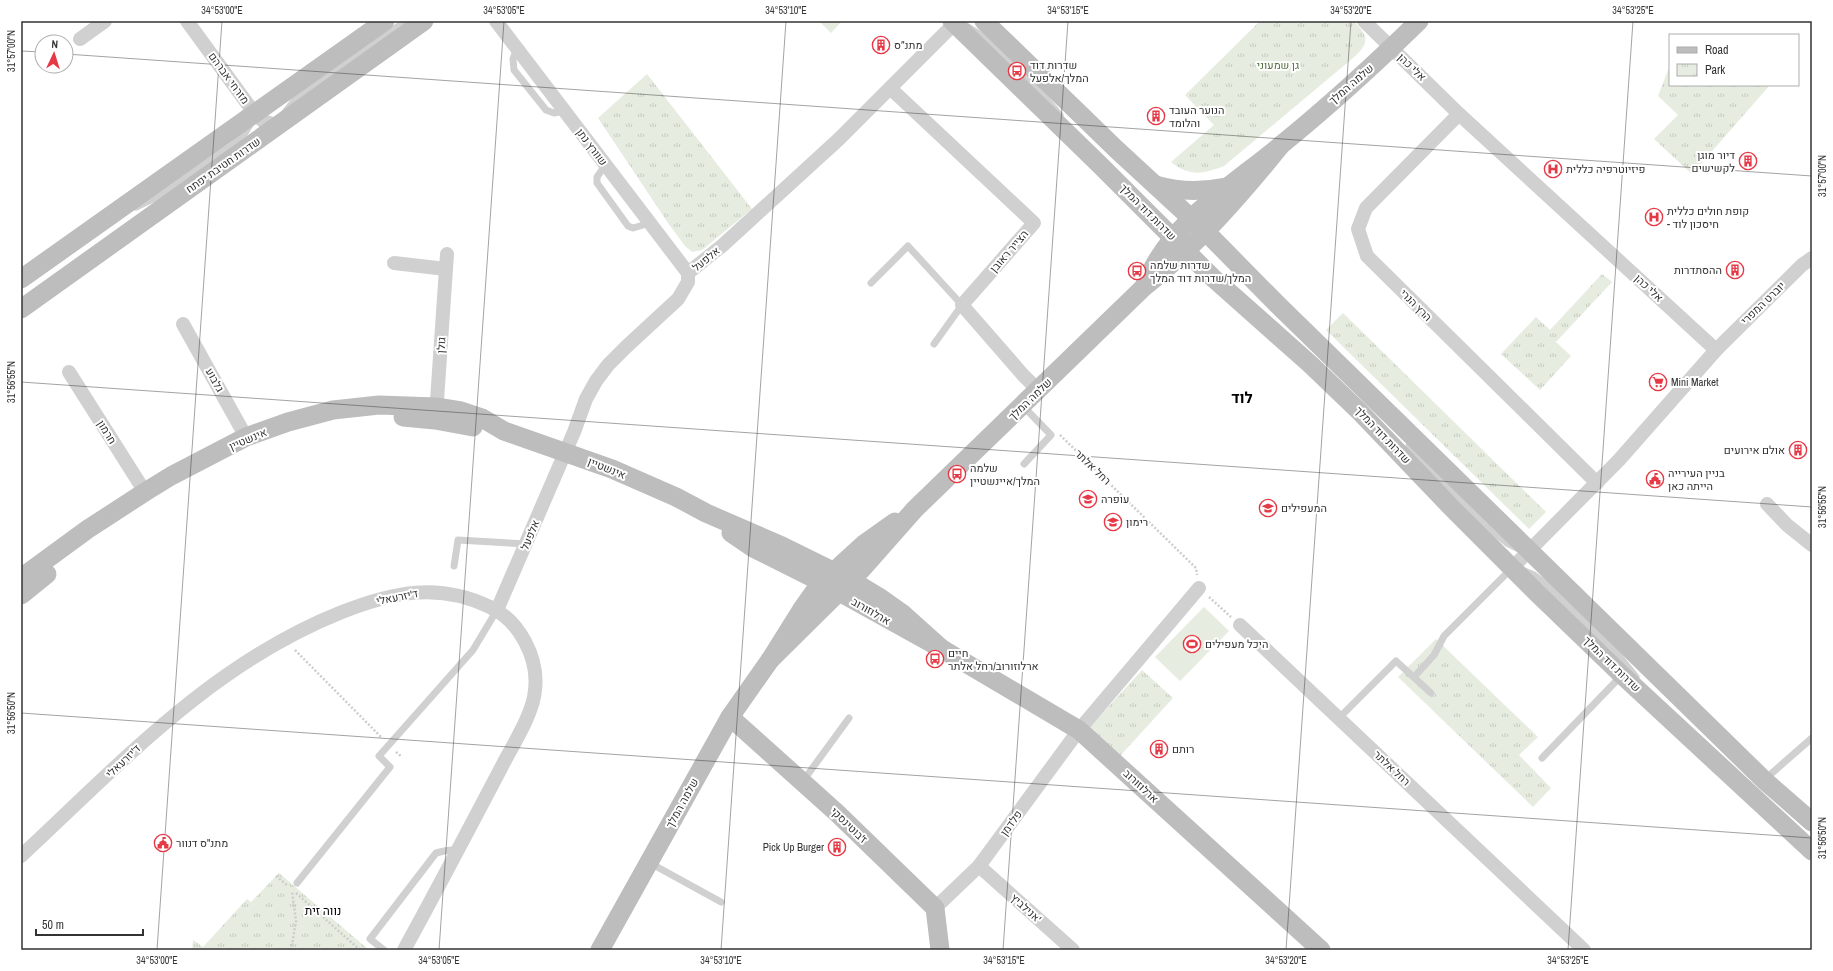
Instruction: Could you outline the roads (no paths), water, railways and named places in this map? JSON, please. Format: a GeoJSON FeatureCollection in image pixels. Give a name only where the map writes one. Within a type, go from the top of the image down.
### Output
{"type":"FeatureCollection","features":[{"type":"Feature","properties":{"kind":"street"},"geometry":{"type":"LineString","coordinates":[[80,39],[105,21]]}},
{"type":"Feature","properties":{"kind":"street","name":"מזרחי אברהם"},"geometry":{"type":"LineString","coordinates":[[186,21],[255,114],[263,121],[278,126]]}},
{"type":"Feature","properties":{"kind":"street"},"geometry":{"type":"LineString","coordinates":[[21,279],[385,21]]}},
{"type":"Feature","properties":{"kind":"street","name":"שדרות חטיבת יפתח"},"geometry":{"type":"LineString","coordinates":[[21,309],[424,21]]}},
{"type":"Feature","properties":{"kind":"street","name":"שוורץ נתן"},"geometry":{"type":"LineString","coordinates":[[496,21],[688,273]]}},
{"type":"Feature","properties":{"kind":"street","name":"שדרות דוד המלך"},"geometry":{"type":"LineString","coordinates":[[984,21],[1116,150],[1192,218],[1277,304],[1764,780],[1812,822]]}},
{"type":"Feature","properties":{"kind":"street","name":"אלי כהן"},"geometry":{"type":"LineString","coordinates":[[1364,21],[1459,114],[1716,350]]}},
{"type":"Feature","properties":{"kind":"street","name":"שלמה המלך"},"geometry":{"type":"LineString","coordinates":[[1144,287],[1158,257],[1192,218],[1228,186],[1281,145],[1392,48],[1419,21]]}},
{"type":"Feature","properties":{"kind":"street","name":"שדרות דוד המלך"},"geometry":{"type":"LineString","coordinates":[[954,22],[1220,285],[1310,364],[1355,406],[1453,509],[1622,675],[1812,851]]}},
{"type":"Feature","properties":{"kind":"street","name":"אלפעל"},"geometry":{"type":"LineString","coordinates":[[497,610],[566,452],[586,399],[596,381],[608,365],[678,299],[688,282],[688,273],[723,245],[840,139],[954,22]]}},
{"type":"Feature","properties":{"kind":"street","name":"הצייר ראובן"},"geometry":{"type":"LineString","coordinates":[[890,88],[1034,223],[962,305]]}},
{"type":"Feature","properties":{"kind":"street","name":"הרץ הנרי"},"geometry":{"type":"LineString","coordinates":[[1459,114],[1366,208],[1358,229],[1367,256],[1597,483]]}},
{"type":"Feature","properties":{"kind":"street","name":"שלמה המלך"},"geometry":{"type":"LineString","coordinates":[[770,660],[845,586],[889,540],[915,509],[1023,406],[1144,287],[1206,232],[1246,189],[1281,145]]}},
{"type":"Feature","properties":{"kind":"street"},"geometry":{"type":"LineString","coordinates":[[1155,185],[1176,190],[1191,191],[1209,190],[1228,186]]}},
{"type":"Feature","properties":{"kind":"street","name":"גולן"},"geometry":{"type":"LineString","coordinates":[[436,413],[447,254]]}},
{"type":"Feature","properties":{"kind":"street","name":"יוברט המפרי"},"geometry":{"type":"LineString","coordinates":[[1716,350],[1802,265],[1812,258]]}},
{"type":"Feature","properties":{"kind":"street"},"geometry":{"type":"LineString","coordinates":[[394,263],[446,270]]}},
{"type":"Feature","properties":{"kind":"street"},"geometry":{"type":"LineString","coordinates":[[962,305],[1023,375],[1039,390]]}},
{"type":"Feature","properties":{"kind":"street","name":"גלבוע"},"geometry":{"type":"LineString","coordinates":[[183,324],[246,437]]}},
{"type":"Feature","properties":{"kind":"street"},"geometry":{"type":"LineString","coordinates":[[1512,568],[1597,483],[1716,350]]}},
{"type":"Feature","properties":{"kind":"street","name":"חרמון"},"geometry":{"type":"LineString","coordinates":[[69,372],[145,492]]}},
{"type":"Feature","properties":{"kind":"street","name":"אינשטיין"},"geometry":{"type":"LineString","coordinates":[[21,578],[88,529],[145,492],[171,476],[246,437],[288,422],[333,410],[379,405],[436,413]]}},
{"type":"Feature","properties":{"kind":"street","name":"אינשטיין"},"geometry":{"type":"LineString","coordinates":[[21,594],[102,533],[144,506],[253,448],[299,432],[354,419],[436,413],[468,413],[482,418],[504,431],[612,469],[669,494],[706,513],[782,546],[828,577],[845,586]]}},
{"type":"Feature","properties":{"kind":"street"},"geometry":{"type":"LineString","coordinates":[[1767,504],[1787,525],[1812,545]]}},
{"type":"Feature","properties":{"kind":"street","name":"שלמה המלך"},"geometry":{"type":"LineString","coordinates":[[600,950],[730,717],[770,660],[802,609],[828,577],[864,544],[915,509]]}},
{"type":"Feature","properties":{"kind":"street","name":"ארלוזורוב"},"geometry":{"type":"LineString","coordinates":[[845,586],[891,605],[942,649],[1079,730],[1321,950]]}},
{"type":"Feature","properties":{"kind":"street"},"geometry":{"type":"LineString","coordinates":[[1079,730],[1199,588]]}},
{"type":"Feature","properties":{"kind":"street","name":"ד'יזרעאלי"},"geometry":{"type":"LineString","coordinates":[[21,856],[182,708],[229,672],[313,624],[357,606],[392,596],[420,591],[449,593],[479,601],[497,610],[511,622],[522,637],[529,651],[536,677],[536,691],[525,721],[459,849],[404,950]]}},
{"type":"Feature","properties":{"kind":"street","name":"רחל אלתר"},"geometry":{"type":"LineString","coordinates":[[1240,625],[1584,950]]}},
{"type":"Feature","properties":{"kind":"street","name":"ז'בוטינסקי"},"geometry":{"type":"LineString","coordinates":[[730,717],[837,813],[935,908]]}},
{"type":"Feature","properties":{"kind":"street","name":"פלדמן"},"geometry":{"type":"LineString","coordinates":[[935,908],[979,866],[1079,730]]}},
{"type":"Feature","properties":{"kind":"street","name":"אנילביץ'"},"geometry":{"type":"LineString","coordinates":[[979,866],[1073,950]]}},
{"type":"Feature","properties":{"kind":"street"},"geometry":{"type":"LineString","coordinates":[[935,908],[940,950]]}},
{"type":"Feature","properties":{"kind":"lane"},"geometry":{"type":"LineString","coordinates":[[278,126],[284,111],[292,102],[397,27],[409,21]]}},
{"type":"Feature","properties":{"kind":"lane"},"geometry":{"type":"LineString","coordinates":[[606,164],[597,177],[597,183],[628,226],[633,228],[650,223]]}},
{"type":"Feature","properties":{"kind":"lane"},"geometry":{"type":"LineString","coordinates":[[872,283],[908,246],[962,305],[934,344]]}},
{"type":"Feature","properties":{"kind":"lane"},"geometry":{"type":"LineString","coordinates":[[1023,406],[1051,435],[1024,464]]}},
{"type":"Feature","properties":{"kind":"lane"},"geometry":{"type":"LineString","coordinates":[[454,566],[458,540],[526,544]]}},
{"type":"Feature","properties":{"kind":"lane"},"geometry":{"type":"LineString","coordinates":[[1414,677],[1434,655],[1444,636],[1512,568],[1534,575],[1546,583],[1614,650],[1642,685],[1656,706]]}},
{"type":"Feature","properties":{"kind":"lane"},"geometry":{"type":"LineString","coordinates":[[297,883],[390,767],[378,756],[472,650],[497,610]]}},
{"type":"Feature","properties":{"kind":"lane"},"geometry":{"type":"LineString","coordinates":[[1339,718],[1396,660],[1431,693]]}},
{"type":"Feature","properties":{"kind":"lane"},"geometry":{"type":"LineString","coordinates":[[1542,758],[1622,675]]}},
{"type":"Feature","properties":{"kind":"lane"},"geometry":{"type":"LineString","coordinates":[[803,782],[849,718]]}},
{"type":"Feature","properties":{"kind":"lane"},"geometry":{"type":"LineString","coordinates":[[1764,780],[1812,738]]}},
{"type":"Feature","properties":{"kind":"lane"},"geometry":{"type":"LineString","coordinates":[[384,950],[370,939],[436,853],[459,849]]}},
{"type":"Feature","properties":{"kind":"lane"},"geometry":{"type":"LineString","coordinates":[[648,862],[722,902]]}},
{"type":"Feature","properties":{"kind":"place","name":"מתנ״ס"},"geometry":{"type":"Point","coordinates":[881,45]}},
{"type":"Feature","properties":{"kind":"place","name":"שדרות דוד המלך/אלפעל"},"geometry":{"type":"Point","coordinates":[1017,71]}},
{"type":"Feature","properties":{"kind":"place","name":"הנוער העובד והלומד"},"geometry":{"type":"Point","coordinates":[1156,116]}},
{"type":"Feature","properties":{"kind":"place","name":"דיור מוגן לקשישים"},"geometry":{"type":"Point","coordinates":[1748,161]}},
{"type":"Feature","properties":{"kind":"place","name":"פיזיוטרפיה כללית"},"geometry":{"type":"Point","coordinates":[1553,169]}},
{"type":"Feature","properties":{"kind":"place","name":"קופת חולים כללית - חיסכון לוד"},"geometry":{"type":"Point","coordinates":[1654,217]}},
{"type":"Feature","properties":{"kind":"place","name":"ההסתדרות"},"geometry":{"type":"Point","coordinates":[1735,270]}},
{"type":"Feature","properties":{"kind":"place","name":"שדרות שלמה המלך/שדרות דוד המלך"},"geometry":{"type":"Point","coordinates":[1137,271]}},
{"type":"Feature","properties":{"kind":"place","name":"Mini Market"},"geometry":{"type":"Point","coordinates":[1658,382]}},
{"type":"Feature","properties":{"kind":"place","name":"אולם אירועים"},"geometry":{"type":"Point","coordinates":[1798,450]}},
{"type":"Feature","properties":{"kind":"place","name":"שלמה המלך/איינשטיין"},"geometry":{"type":"Point","coordinates":[957,474]}},
{"type":"Feature","properties":{"kind":"place","name":"בניין העירייה הייתה כאן"},"geometry":{"type":"Point","coordinates":[1655,479]}},
{"type":"Feature","properties":{"kind":"place","name":"עופרה"},"geometry":{"type":"Point","coordinates":[1088,499]}},
{"type":"Feature","properties":{"kind":"place","name":"המעפילים"},"geometry":{"type":"Point","coordinates":[1268,508]}},
{"type":"Feature","properties":{"kind":"place","name":"רימון"},"geometry":{"type":"Point","coordinates":[1113,522]}},
{"type":"Feature","properties":{"kind":"place","name":"היכל מעפילים"},"geometry":{"type":"Point","coordinates":[1192,644]}},
{"type":"Feature","properties":{"kind":"place","name":"חיים ארלוזורוב/רחל אלתר"},"geometry":{"type":"Point","coordinates":[935,659]}},
{"type":"Feature","properties":{"kind":"place","name":"רותם"},"geometry":{"type":"Point","coordinates":[1159,749]}},
{"type":"Feature","properties":{"kind":"place","name":"מתנ\"ס דנוור"},"geometry":{"type":"Point","coordinates":[163,843]}},
{"type":"Feature","properties":{"kind":"place","name":"Pick Up Burger"},"geometry":{"type":"Point","coordinates":[837,847]}},
{"type":"Feature","properties":{"kind":"district","name":"לוד"},"geometry":{"type":"Point","coordinates":[1242,398]}},
{"type":"Feature","properties":{"kind":"district","name":"נווה זית"},"geometry":{"type":"Point","coordinates":[323,911]}},
{"type":"Feature","properties":{"kind":"park label","name":"גן שמעוני"},"geometry":{"type":"Point","coordinates":[1278,65]}}]}
